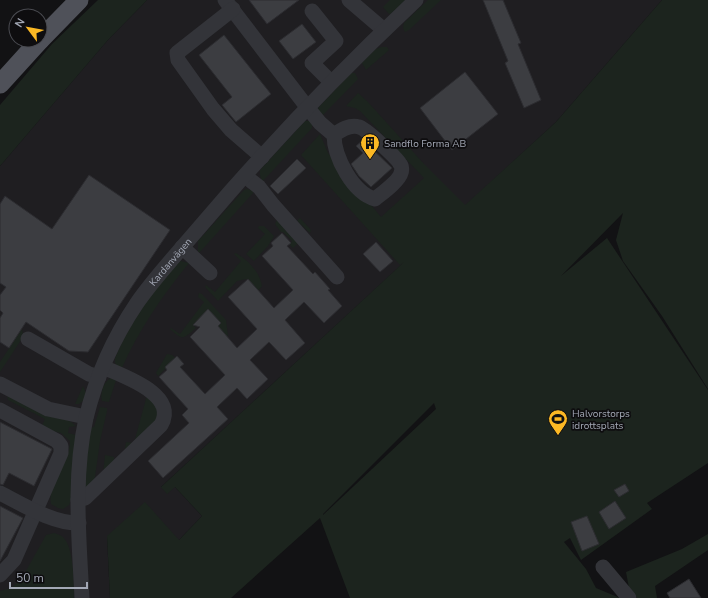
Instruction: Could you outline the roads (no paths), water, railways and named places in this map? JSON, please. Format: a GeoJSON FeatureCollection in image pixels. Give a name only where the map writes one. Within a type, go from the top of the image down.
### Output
{"type":"FeatureCollection","features":[{"type":"Feature","properties":{"kind":"main road"},"geometry":{"type":"LineString","coordinates":[[48,16],[64,0]]}},
{"type":"Feature","properties":{"kind":"main road"},"geometry":{"type":"LineString","coordinates":[[48,32],[79,0]]}},
{"type":"Feature","properties":{"kind":"main road"},"geometry":{"type":"LineString","coordinates":[[0,68],[18,48]]}},
{"type":"Feature","properties":{"kind":"main road"},"geometry":{"type":"LineString","coordinates":[[0,84],[33,48]]}},
{"type":"Feature","properties":{"kind":"street"},"geometry":{"type":"LineString","coordinates":[[349,0],[384,30]]}},
{"type":"Feature","properties":{"kind":"street","name":"Kardanvägen"},"geometry":{"type":"LineString","coordinates":[[82,598],[78,500],[78,472],[81,445],[86,417],[101,372],[119,332],[137,303],[182,247],[245,176],[331,82],[416,0]]}},
{"type":"Feature","properties":{"kind":"street"},"geometry":{"type":"LineString","coordinates":[[262,157],[231,130],[213,109],[178,60],[177,53],[227,2],[307,108],[320,123],[334,135],[334,143],[342,168],[368,197],[375,199],[400,177],[402,172],[400,164],[368,132],[359,127],[348,127],[341,129],[334,135]]}},
{"type":"Feature","properties":{"kind":"street"},"geometry":{"type":"LineString","coordinates":[[312,11],[336,41],[312,63],[331,82]]}},
{"type":"Feature","properties":{"kind":"street"},"geometry":{"type":"LineString","coordinates":[[245,176],[259,187],[273,205],[337,277]]}},
{"type":"Feature","properties":{"kind":"street"},"geometry":{"type":"LineString","coordinates":[[182,247],[210,273]]}},
{"type":"Feature","properties":{"kind":"street"},"geometry":{"type":"LineString","coordinates":[[28,339],[89,374],[101,372],[147,387],[158,397],[164,409],[165,419],[161,425],[85,498],[78,500]]}},
{"type":"Feature","properties":{"kind":"street"},"geometry":{"type":"LineString","coordinates":[[0,384],[48,409],[86,417]]}},
{"type":"Feature","properties":{"kind":"street"},"geometry":{"type":"LineString","coordinates":[[0,410],[57,441],[61,446],[61,453],[14,560],[0,575]]}},
{"type":"Feature","properties":{"kind":"street"},"geometry":{"type":"LineString","coordinates":[[0,493],[50,517],[71,523],[79,523]]}},
{"type":"Feature","properties":{"kind":"street"},"geometry":{"type":"LineString","coordinates":[[603,567],[629,598]]}},
{"type":"Feature","properties":{"kind":"place","name":"Sandflo Forma AB"},"geometry":{"type":"Point","coordinates":[370,160]}},
{"type":"Feature","properties":{"kind":"place","name":"Halvorstorps idrottsplats"},"geometry":{"type":"Point","coordinates":[558,436]}}]}
